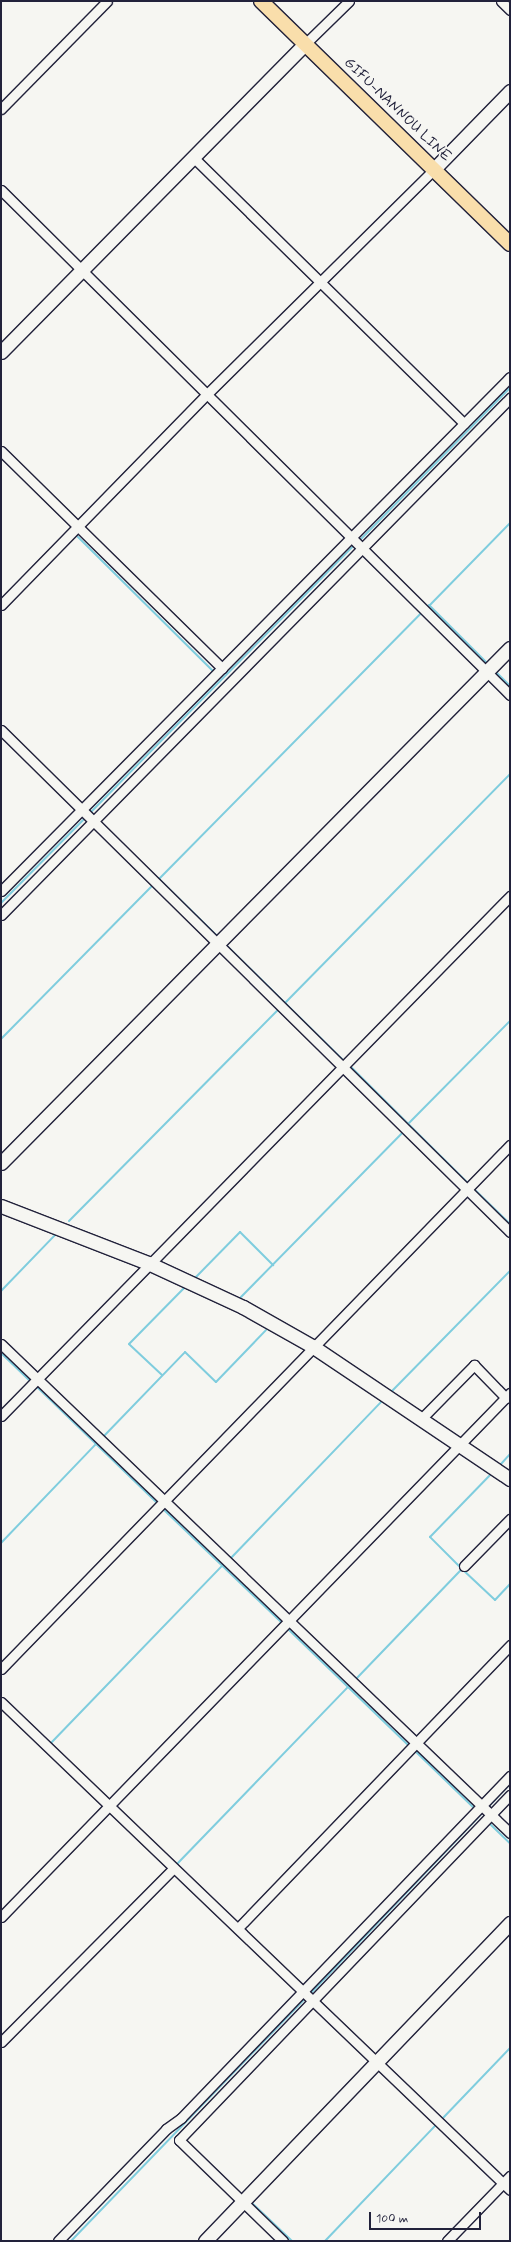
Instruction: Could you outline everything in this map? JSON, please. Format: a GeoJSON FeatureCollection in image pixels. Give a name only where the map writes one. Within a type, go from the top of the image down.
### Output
{"type":"FeatureCollection","features":[{"type":"Feature","properties":{"kind":"main road","name":"GIFU-NANNOU LINE"},"geometry":{"type":"LineString","coordinates":[[261,1],[304,45],[510,244]]}},
{"type":"Feature","properties":{"kind":"street"},"geometry":{"type":"LineString","coordinates":[[1,109],[107,1]]}},
{"type":"Feature","properties":{"kind":"street"},"geometry":{"type":"LineString","coordinates":[[1,352],[304,45],[350,1]]}},
{"type":"Feature","properties":{"kind":"street"},"geometry":{"type":"LineString","coordinates":[[501,1],[510,10]]}},
{"type":"Feature","properties":{"kind":"street"},"geometry":{"type":"LineString","coordinates":[[1,605],[207,394],[434,169],[510,90]]}},
{"type":"Feature","properties":{"kind":"street"},"geometry":{"type":"LineString","coordinates":[[193,157],[464,423]]}},
{"type":"Feature","properties":{"kind":"street"},"geometry":{"type":"LineString","coordinates":[[1,190],[510,695]]}},
{"type":"Feature","properties":{"kind":"street"},"geometry":{"type":"LineString","coordinates":[[1,891],[83,811],[218,672],[510,377]]}},
{"type":"Feature","properties":{"kind":"street"},"geometry":{"type":"LineString","coordinates":[[1,915],[510,398]]}},
{"type":"Feature","properties":{"kind":"street"},"geometry":{"type":"LineString","coordinates":[[1,451],[78,526],[218,672]]}},
{"type":"Feature","properties":{"kind":"street"},"geometry":{"type":"LineString","coordinates":[[1,1163],[510,648]]}},
{"type":"Feature","properties":{"kind":"street"},"geometry":{"type":"LineString","coordinates":[[1,730],[510,1232]]}},
{"type":"Feature","properties":{"kind":"street"},"geometry":{"type":"LineString","coordinates":[[1,1416],[148,1263],[510,896]]}},
{"type":"Feature","properties":{"kind":"street"},"geometry":{"type":"LineString","coordinates":[[1,1669],[312,1346],[510,1145]]}},
{"type":"Feature","properties":{"kind":"street"},"geometry":{"type":"LineString","coordinates":[[1,1206],[148,1263],[237,1304],[312,1346],[510,1479]]}},
{"type":"Feature","properties":{"kind":"street"},"geometry":{"type":"LineString","coordinates":[[1,1344],[510,1833]]}},
{"type":"Feature","properties":{"kind":"street"},"geometry":{"type":"LineString","coordinates":[[1,1917],[290,1622],[508,1395],[474,1365],[421,1419]]}},
{"type":"Feature","properties":{"kind":"street"},"geometry":{"type":"LineString","coordinates":[[464,1566],[510,1519]]}},
{"type":"Feature","properties":{"kind":"street"},"geometry":{"type":"LineString","coordinates":[[238,1928],[510,1645]]}},
{"type":"Feature","properties":{"kind":"street"},"geometry":{"type":"LineString","coordinates":[[1,1702],[510,2190]]}},
{"type":"Feature","properties":{"kind":"street"},"geometry":{"type":"LineString","coordinates":[[283,2241],[179,2140],[312,2000],[486,1810],[510,1776]]}},
{"type":"Feature","properties":{"kind":"street"},"geometry":{"type":"LineString","coordinates":[[58,2241],[486,1810],[510,1795]]}},
{"type":"Feature","properties":{"kind":"street"},"geometry":{"type":"LineString","coordinates":[[1,2042],[174,1868]]}},
{"type":"Feature","properties":{"kind":"street"},"geometry":{"type":"LineString","coordinates":[[205,2241],[510,1923]]}},
{"type":"Feature","properties":{"kind":"street"},"geometry":{"type":"LineString","coordinates":[[447,2241],[510,2176]]}},
{"type":"Feature","properties":{"kind":"waterway"},"geometry":{"type":"LineString","coordinates":[[359,541],[510,388]]}},
{"type":"Feature","properties":{"kind":"waterway"},"geometry":{"type":"LineString","coordinates":[[427,608],[510,523]]}},
{"type":"Feature","properties":{"kind":"waterway"},"geometry":{"type":"LineString","coordinates":[[77,536],[214,672]]}},
{"type":"Feature","properties":{"kind":"waterway"},"geometry":{"type":"LineString","coordinates":[[89,814],[354,545]]}},
{"type":"Feature","properties":{"kind":"waterway"},"geometry":{"type":"LineString","coordinates":[[429,605],[487,663]]}},
{"type":"Feature","properties":{"kind":"waterway"},"geometry":{"type":"LineString","coordinates":[[158,880],[422,612]]}},
{"type":"Feature","properties":{"kind":"waterway"},"geometry":{"type":"LineString","coordinates":[[496,672],[510,686]]}},
{"type":"Feature","properties":{"kind":"waterway"},"geometry":{"type":"LineString","coordinates":[[284,1004],[510,774]]}},
{"type":"Feature","properties":{"kind":"waterway"},"geometry":{"type":"LineString","coordinates":[[1,903],[86,817]]}},
{"type":"Feature","properties":{"kind":"waterway"},"geometry":{"type":"LineString","coordinates":[[159,879],[216,935]]}},
{"type":"Feature","properties":{"kind":"waterway"},"geometry":{"type":"LineString","coordinates":[[1,1039],[153,885]]}},
{"type":"Feature","properties":{"kind":"waterway"},"geometry":{"type":"LineString","coordinates":[[226,945],[344,1061]]}},
{"type":"Feature","properties":{"kind":"waterway"},"geometry":{"type":"LineString","coordinates":[[69,1221],[279,1009]]}},
{"type":"Feature","properties":{"kind":"waterway"},"geometry":{"type":"LineString","coordinates":[[408,1124],[510,1021]]}},
{"type":"Feature","properties":{"kind":"waterway"},"geometry":{"type":"LineString","coordinates":[[349,1065],[468,1183]]}},
{"type":"Feature","properties":{"kind":"waterway"},"geometry":{"type":"LineString","coordinates":[[241,1297],[403,1132]]}},
{"type":"Feature","properties":{"kind":"waterway"},"geometry":{"type":"LineString","coordinates":[[473,1188],[510,1224]]}},
{"type":"Feature","properties":{"kind":"waterway"},"geometry":{"type":"LineString","coordinates":[[196,1277],[240,1232],[273,1265]]}},
{"type":"Feature","properties":{"kind":"waterway"},"geometry":{"type":"LineString","coordinates":[[1,1291],[55,1235]]}},
{"type":"Feature","properties":{"kind":"waterway"},"geometry":{"type":"LineString","coordinates":[[391,1392],[510,1271]]}},
{"type":"Feature","properties":{"kind":"waterway"},"geometry":{"type":"LineString","coordinates":[[162,1375],[129,1344],[185,1287]]}},
{"type":"Feature","properties":{"kind":"waterway"},"geometry":{"type":"LineString","coordinates":[[103,1437],[185,1352],[216,1382],[266,1330]]}},
{"type":"Feature","properties":{"kind":"waterway"},"geometry":{"type":"LineString","coordinates":[[1,1353],[30,1381]]}},
{"type":"Feature","properties":{"kind":"waterway"},"geometry":{"type":"LineString","coordinates":[[36,1386],[156,1502]]}},
{"type":"Feature","properties":{"kind":"waterway"},"geometry":{"type":"LineString","coordinates":[[230,1559],[381,1402]]}},
{"type":"Feature","properties":{"kind":"waterway"},"geometry":{"type":"LineString","coordinates":[[1,1543],[96,1444]]}},
{"type":"Feature","properties":{"kind":"waterway"},"geometry":{"type":"LineString","coordinates":[[501,1464],[510,1454]]}},
{"type":"Feature","properties":{"kind":"waterway"},"geometry":{"type":"LineString","coordinates":[[461,1568],[430,1537],[490,1475]]}},
{"type":"Feature","properties":{"kind":"waterway"},"geometry":{"type":"LineString","coordinates":[[162,1508],[282,1623]]}},
{"type":"Feature","properties":{"kind":"waterway"},"geometry":{"type":"LineString","coordinates":[[50,1744],[224,1564]]}},
{"type":"Feature","properties":{"kind":"waterway"},"geometry":{"type":"LineString","coordinates":[[356,1679],[462,1569],[495,1600],[510,1584]]}},
{"type":"Feature","properties":{"kind":"waterway"},"geometry":{"type":"LineString","coordinates":[[288,1629],[409,1746]]}},
{"type":"Feature","properties":{"kind":"waterway"},"geometry":{"type":"LineString","coordinates":[[177,1864],[350,1685]]}},
{"type":"Feature","properties":{"kind":"waterway"},"geometry":{"type":"LineString","coordinates":[[414,1750],[474,1808]]}},
{"type":"Feature","properties":{"kind":"waterway"},"geometry":{"type":"LineString","coordinates":[[487,1808],[510,1784]]}},
{"type":"Feature","properties":{"kind":"waterway"},"geometry":{"type":"LineString","coordinates":[[309,1995],[484,1811]]}},
{"type":"Feature","properties":{"kind":"waterway"},"geometry":{"type":"LineString","coordinates":[[490,1824],[510,1843]]}},
{"type":"Feature","properties":{"kind":"waterway"},"geometry":{"type":"LineString","coordinates":[[71,2241],[306,1998]]}},
{"type":"Feature","properties":{"kind":"waterway"},"geometry":{"type":"LineString","coordinates":[[442,2119],[510,2048]]}},
{"type":"Feature","properties":{"kind":"waterway"},"geometry":{"type":"LineString","coordinates":[[325,2241],[436,2125]]}},
{"type":"Feature","properties":{"kind":"waterway"},"geometry":{"type":"LineString","coordinates":[[251,2202],[292,2241]]}}]}
